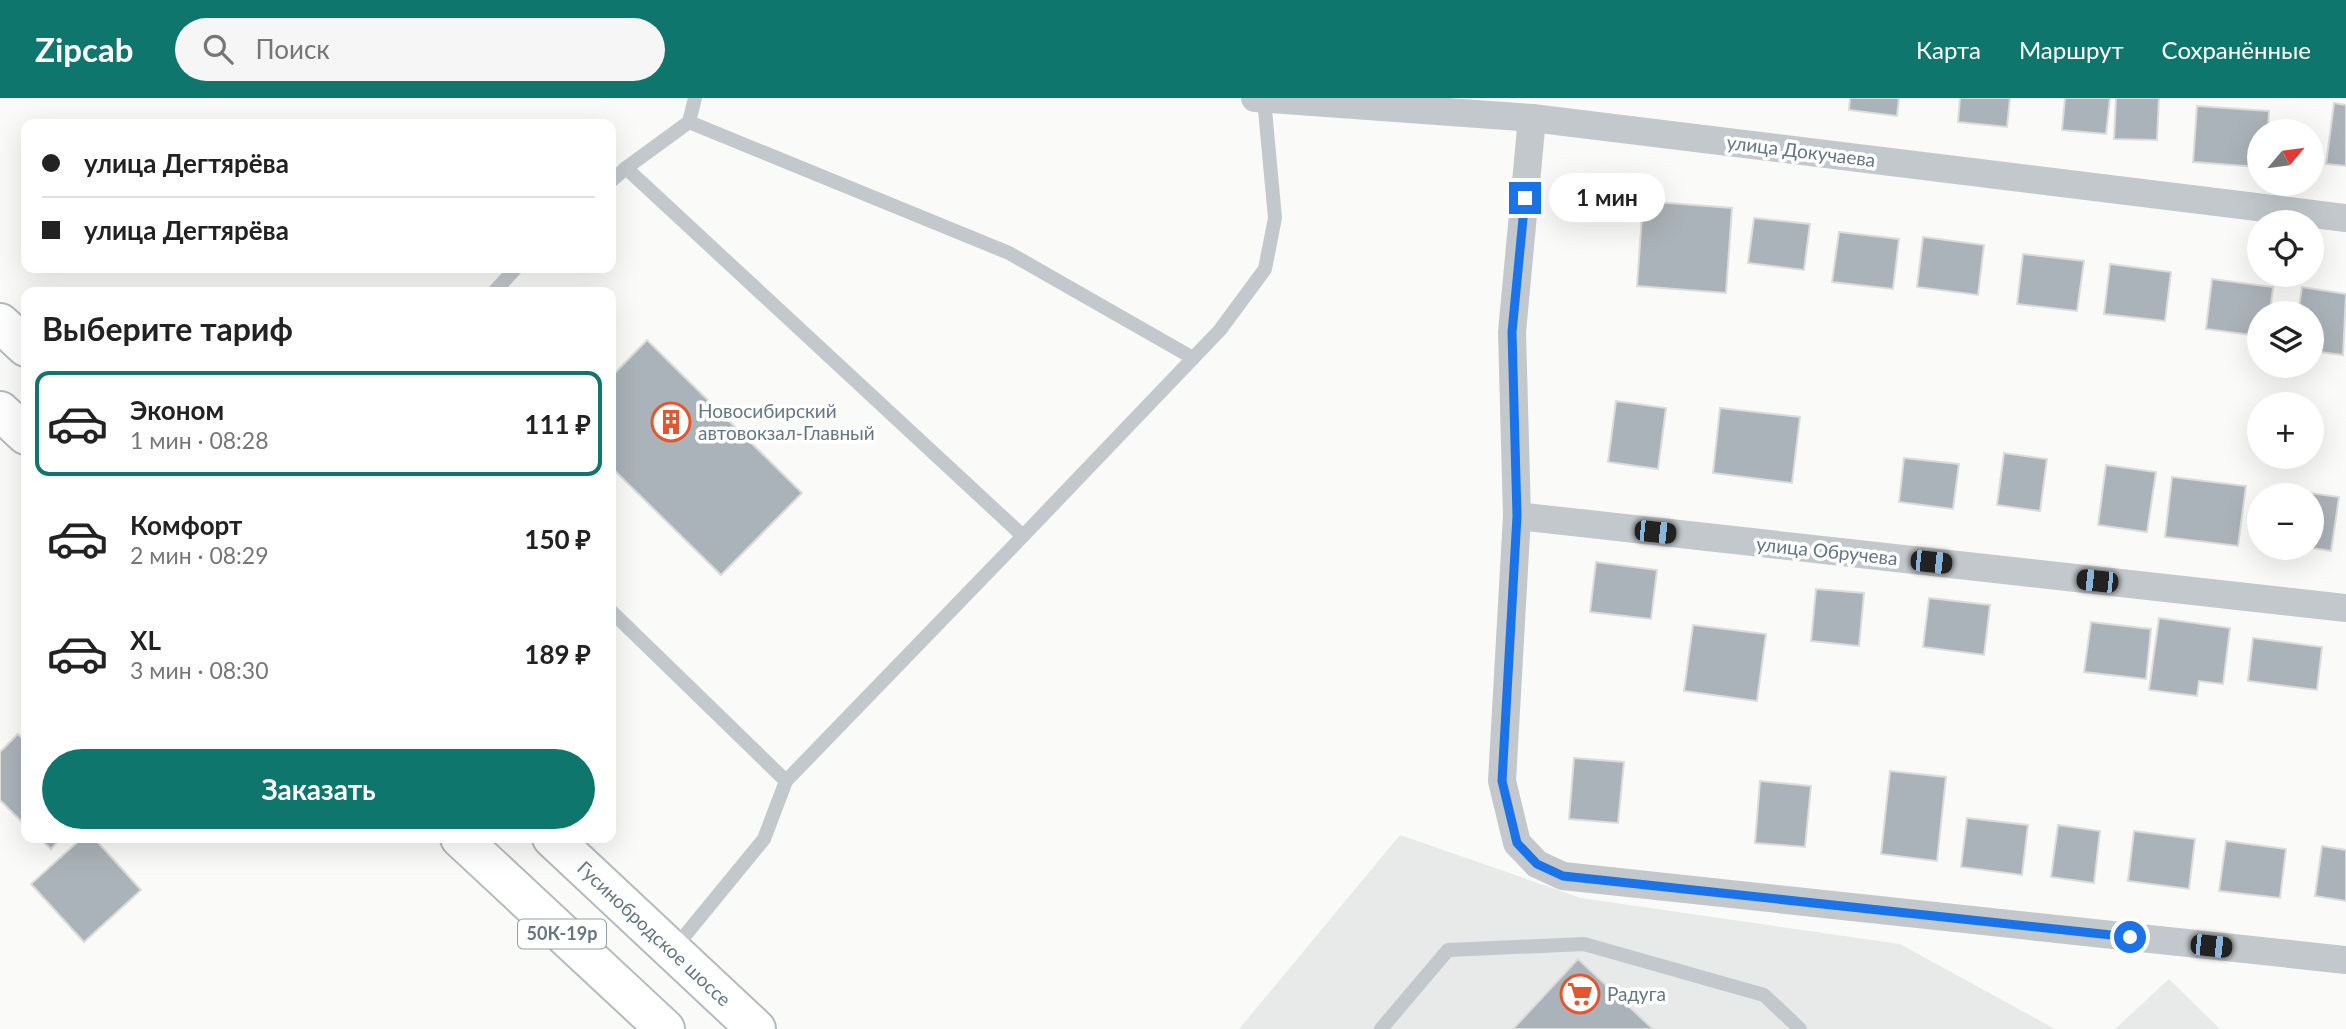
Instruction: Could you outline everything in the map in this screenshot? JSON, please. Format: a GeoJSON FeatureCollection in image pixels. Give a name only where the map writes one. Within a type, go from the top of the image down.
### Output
{"type":"FeatureCollection","features":[{"type":"Feature","properties":{"kind":"main road"},"geometry":{"type":"LineString","coordinates":[[0,323],[21,342]]}},
{"type":"Feature","properties":{"kind":"main road"},"geometry":{"type":"LineString","coordinates":[[0,411],[21,430]]}},
{"type":"Feature","properties":{"kind":"main road","name":"50К-19р"},"geometry":{"type":"LineString","coordinates":[[465,843],[665,1029]]}},
{"type":"Feature","properties":{"kind":"main road","name":"Гусинобродское шоссе"},"geometry":{"type":"LineString","coordinates":[[557,843],[756,1029]]}},
{"type":"Feature","properties":{"kind":"street","name":"улица Докучаева"},"geometry":{"type":"LineString","coordinates":[[1255,98],[1418,105],[2346,218]]}},
{"type":"Feature","properties":{"kind":"street"},"geometry":{"type":"LineString","coordinates":[[1532,118],[1512,332],[1517,516],[1502,781],[1517,843],[1537,864],[1563,876],[2346,960]]}},
{"type":"Feature","properties":{"kind":"street","name":"улица Обручева"},"geometry":{"type":"LineString","coordinates":[[1517,516],[2346,608]]}},
{"type":"Feature","properties":{"kind":"lane"},"geometry":{"type":"LineString","coordinates":[[616,177],[689,122],[695,98]]}},
{"type":"Feature","properties":{"kind":"lane"},"geometry":{"type":"LineString","coordinates":[[672,951],[764,839],[786,781],[1220,330],[1265,269],[1275,218],[1264,99]]}},
{"type":"Feature","properties":{"kind":"lane"},"geometry":{"type":"LineString","coordinates":[[689,122],[1009,253],[1193,358]]}},
{"type":"Feature","properties":{"kind":"lane"},"geometry":{"type":"LineString","coordinates":[[626,168],[1023,536]]}},
{"type":"Feature","properties":{"kind":"lane"},"geometry":{"type":"LineString","coordinates":[[499,287],[511,273]]}},
{"type":"Feature","properties":{"kind":"lane"},"geometry":{"type":"LineString","coordinates":[[616,616],[786,781]]}},
{"type":"Feature","properties":{"kind":"lane"},"geometry":{"type":"LineString","coordinates":[[1381,1029],[1448,950],[1584,944],[1764,995],[1800,1029]]}},
{"type":"Feature","properties":{"kind":"shaded area"},"geometry":{"type":"Polygon","coordinates":[[[1400,835],[1581,898],[1900,944],[2055,1029],[1239,1029],[1400,835]]]}},
{"type":"Feature","properties":{"kind":"shaded area"},"geometry":{"type":"Polygon","coordinates":[[[2169,979],[2220,1029],[2115,1029],[2169,979]]]}},
{"type":"Feature","properties":{"kind":"building"},"geometry":{"type":"Polygon","coordinates":[[[1850,98],[1899,98],[1897,116],[1849,110],[1850,98]]]}},
{"type":"Feature","properties":{"kind":"building"},"geometry":{"type":"Polygon","coordinates":[[[1960,98],[2010,98],[2007,127],[1958,122],[1960,98]]]}},
{"type":"Feature","properties":{"kind":"building"},"geometry":{"type":"Polygon","coordinates":[[[2065,98],[2110,98],[2106,134],[2062,130],[2065,98]]]}},
{"type":"Feature","properties":{"kind":"building"},"geometry":{"type":"Polygon","coordinates":[[[2116,98],[2159,98],[2157,140],[2114,139],[2116,98]]]}},
{"type":"Feature","properties":{"kind":"building"},"geometry":{"type":"Polygon","coordinates":[[[2334,103],[2346,105],[2346,166],[2326,164],[2334,103]]]}},
{"type":"Feature","properties":{"kind":"building"},"geometry":{"type":"Polygon","coordinates":[[[2197,106],[2269,111],[2269,119],[2247,119],[2247,166],[2193,162],[2197,106]]]}},
{"type":"Feature","properties":{"kind":"building"},"geometry":{"type":"Polygon","coordinates":[[[1643,201],[1732,208],[1726,293],[1637,286],[1643,201]]]}},
{"type":"Feature","properties":{"kind":"building"},"geometry":{"type":"Polygon","coordinates":[[[1754,218],[1810,224],[1804,270],[1748,263],[1754,218]]]}},
{"type":"Feature","properties":{"kind":"building"},"geometry":{"type":"Polygon","coordinates":[[[1839,232],[1899,239],[1893,289],[1832,282],[1839,232]]]}},
{"type":"Feature","properties":{"kind":"building"},"geometry":{"type":"Polygon","coordinates":[[[1923,237],[1984,245],[1978,295],[1917,287],[1923,237]]]}},
{"type":"Feature","properties":{"kind":"building"},"geometry":{"type":"Polygon","coordinates":[[[2023,254],[2084,261],[2077,311],[2017,304],[2023,254]]]}},
{"type":"Feature","properties":{"kind":"building"},"geometry":{"type":"Polygon","coordinates":[[[2110,264],[2171,272],[2165,321],[2104,314],[2110,264]]]}},
{"type":"Feature","properties":{"kind":"building"},"geometry":{"type":"Polygon","coordinates":[[[2212,279],[2247,284],[2247,287],[2273,287],[2271,301],[2247,301],[2247,334],[2206,329],[2212,279]]]}},
{"type":"Feature","properties":{"kind":"building"},"geometry":{"type":"Polygon","coordinates":[[[2302,287],[2346,294],[2343,355],[2324,353],[2324,301],[2300,301],[2302,287]]]}},
{"type":"Feature","properties":{"kind":"building","name":"Новосибирский автовокзал-Главный"},"geometry":{"type":"Polygon","coordinates":[[[647,340],[802,493],[721,575],[616,472],[616,372],[647,340]]]}},
{"type":"Feature","properties":{"kind":"building"},"geometry":{"type":"Polygon","coordinates":[[[1616,401],[1666,408],[1658,469],[1608,462],[1616,401]]]}},
{"type":"Feature","properties":{"kind":"building"},"geometry":{"type":"Polygon","coordinates":[[[1720,408],[1800,417],[1792,483],[1713,473],[1720,408]]]}},
{"type":"Feature","properties":{"kind":"building"},"geometry":{"type":"Polygon","coordinates":[[[2004,453],[2047,459],[2040,511],[1997,505],[2004,453]]]}},
{"type":"Feature","properties":{"kind":"building"},"geometry":{"type":"Polygon","coordinates":[[[1904,458],[1959,464],[1953,509],[1899,502],[1904,458]]]}},
{"type":"Feature","properties":{"kind":"building"},"geometry":{"type":"Polygon","coordinates":[[[2106,465],[2156,472],[2147,532],[2098,525],[2106,465]]]}},
{"type":"Feature","properties":{"kind":"building"},"geometry":{"type":"Polygon","coordinates":[[[2172,477],[2246,486],[2238,546],[2165,537],[2172,477]]]}},
{"type":"Feature","properties":{"kind":"building"},"geometry":{"type":"Polygon","coordinates":[[[2324,495],[2339,497],[2331,551],[2324,550],[2324,495]]]}},
{"type":"Feature","properties":{"kind":"building"},"geometry":{"type":"Polygon","coordinates":[[[1596,562],[1657,570],[1651,619],[1590,612],[1596,562]]]}},
{"type":"Feature","properties":{"kind":"building"},"geometry":{"type":"Polygon","coordinates":[[[1816,589],[1864,593],[1859,646],[1811,641],[1816,589]]]}},
{"type":"Feature","properties":{"kind":"building"},"geometry":{"type":"Polygon","coordinates":[[[1929,598],[1990,605],[1984,655],[1923,647],[1929,598]]]}},
{"type":"Feature","properties":{"kind":"building"},"geometry":{"type":"Polygon","coordinates":[[[2159,618],[2230,628],[2223,684],[2199,681],[2197,696],[2149,690],[2159,618]]]}},
{"type":"Feature","properties":{"kind":"building"},"geometry":{"type":"Polygon","coordinates":[[[2091,622],[2151,629],[2146,679],[2084,672],[2091,622]]]}},
{"type":"Feature","properties":{"kind":"building"},"geometry":{"type":"Polygon","coordinates":[[[1693,625],[1766,634],[1757,701],[1684,691],[1693,625]]]}},
{"type":"Feature","properties":{"kind":"building"},"geometry":{"type":"Polygon","coordinates":[[[2253,638],[2322,647],[2317,690],[2248,681],[2253,638]]]}},
{"type":"Feature","properties":{"kind":"building"},"geometry":{"type":"Polygon","coordinates":[[[18,734],[21,737],[21,821],[0,800],[0,752],[18,734]]]}},
{"type":"Feature","properties":{"kind":"building"},"geometry":{"type":"Polygon","coordinates":[[[1574,758],[1624,762],[1618,823],[1569,819],[1574,758]]]}},
{"type":"Feature","properties":{"kind":"building"},"geometry":{"type":"Polygon","coordinates":[[[1890,771],[1946,777],[1937,861],[1881,854],[1890,771]]]}},
{"type":"Feature","properties":{"kind":"building"},"geometry":{"type":"Polygon","coordinates":[[[1760,781],[1811,786],[1805,847],[1755,843],[1760,781]]]}},
{"type":"Feature","properties":{"kind":"building"},"geometry":{"type":"Polygon","coordinates":[[[1967,818],[2028,825],[2022,875],[1961,867],[1967,818]]]}},
{"type":"Feature","properties":{"kind":"building"},"geometry":{"type":"Polygon","coordinates":[[[2058,825],[2100,831],[2094,883],[2051,877],[2058,825]]]}},
{"type":"Feature","properties":{"kind":"building"},"geometry":{"type":"Polygon","coordinates":[[[2134,831],[2195,839],[2189,889],[2128,881],[2134,831]]]}},
{"type":"Feature","properties":{"kind":"building"},"geometry":{"type":"Polygon","coordinates":[[[2226,841],[2286,849],[2280,898],[2219,891],[2226,841]]]}},
{"type":"Feature","properties":{"kind":"building"},"geometry":{"type":"Polygon","coordinates":[[[44,843],[56,843],[51,849],[44,843]]]}},
{"type":"Feature","properties":{"kind":"building"},"geometry":{"type":"Polygon","coordinates":[[[76,843],[99,843],[141,890],[84,942],[31,884],[76,843]]]}},
{"type":"Feature","properties":{"kind":"building"},"geometry":{"type":"Polygon","coordinates":[[[2322,846],[2346,850],[2346,901],[2315,896],[2322,846]]]}},
{"type":"Feature","properties":{"kind":"building","name":"Радуга"},"geometry":{"type":"Polygon","coordinates":[[[1578,959],[1653,1029],[1513,1029],[1578,959]]]}},
{"type":"Feature","properties":{"kind":"place","name":"Новосибирский автовокзал-Главный"},"geometry":{"type":"Point","coordinates":[671,422]}},
{"type":"Feature","properties":{"kind":"place","name":"Радуга"},"geometry":{"type":"Point","coordinates":[1580,994]}},
{"type":"Feature","properties":{"kind":"route"},"geometry":{"type":"LineString","coordinates":[[1525,198],[1512,332],[1517,516],[1502,781],[1508,815],[1517,843],[1537,864],[1563,876],[2130,937]]}}]}
